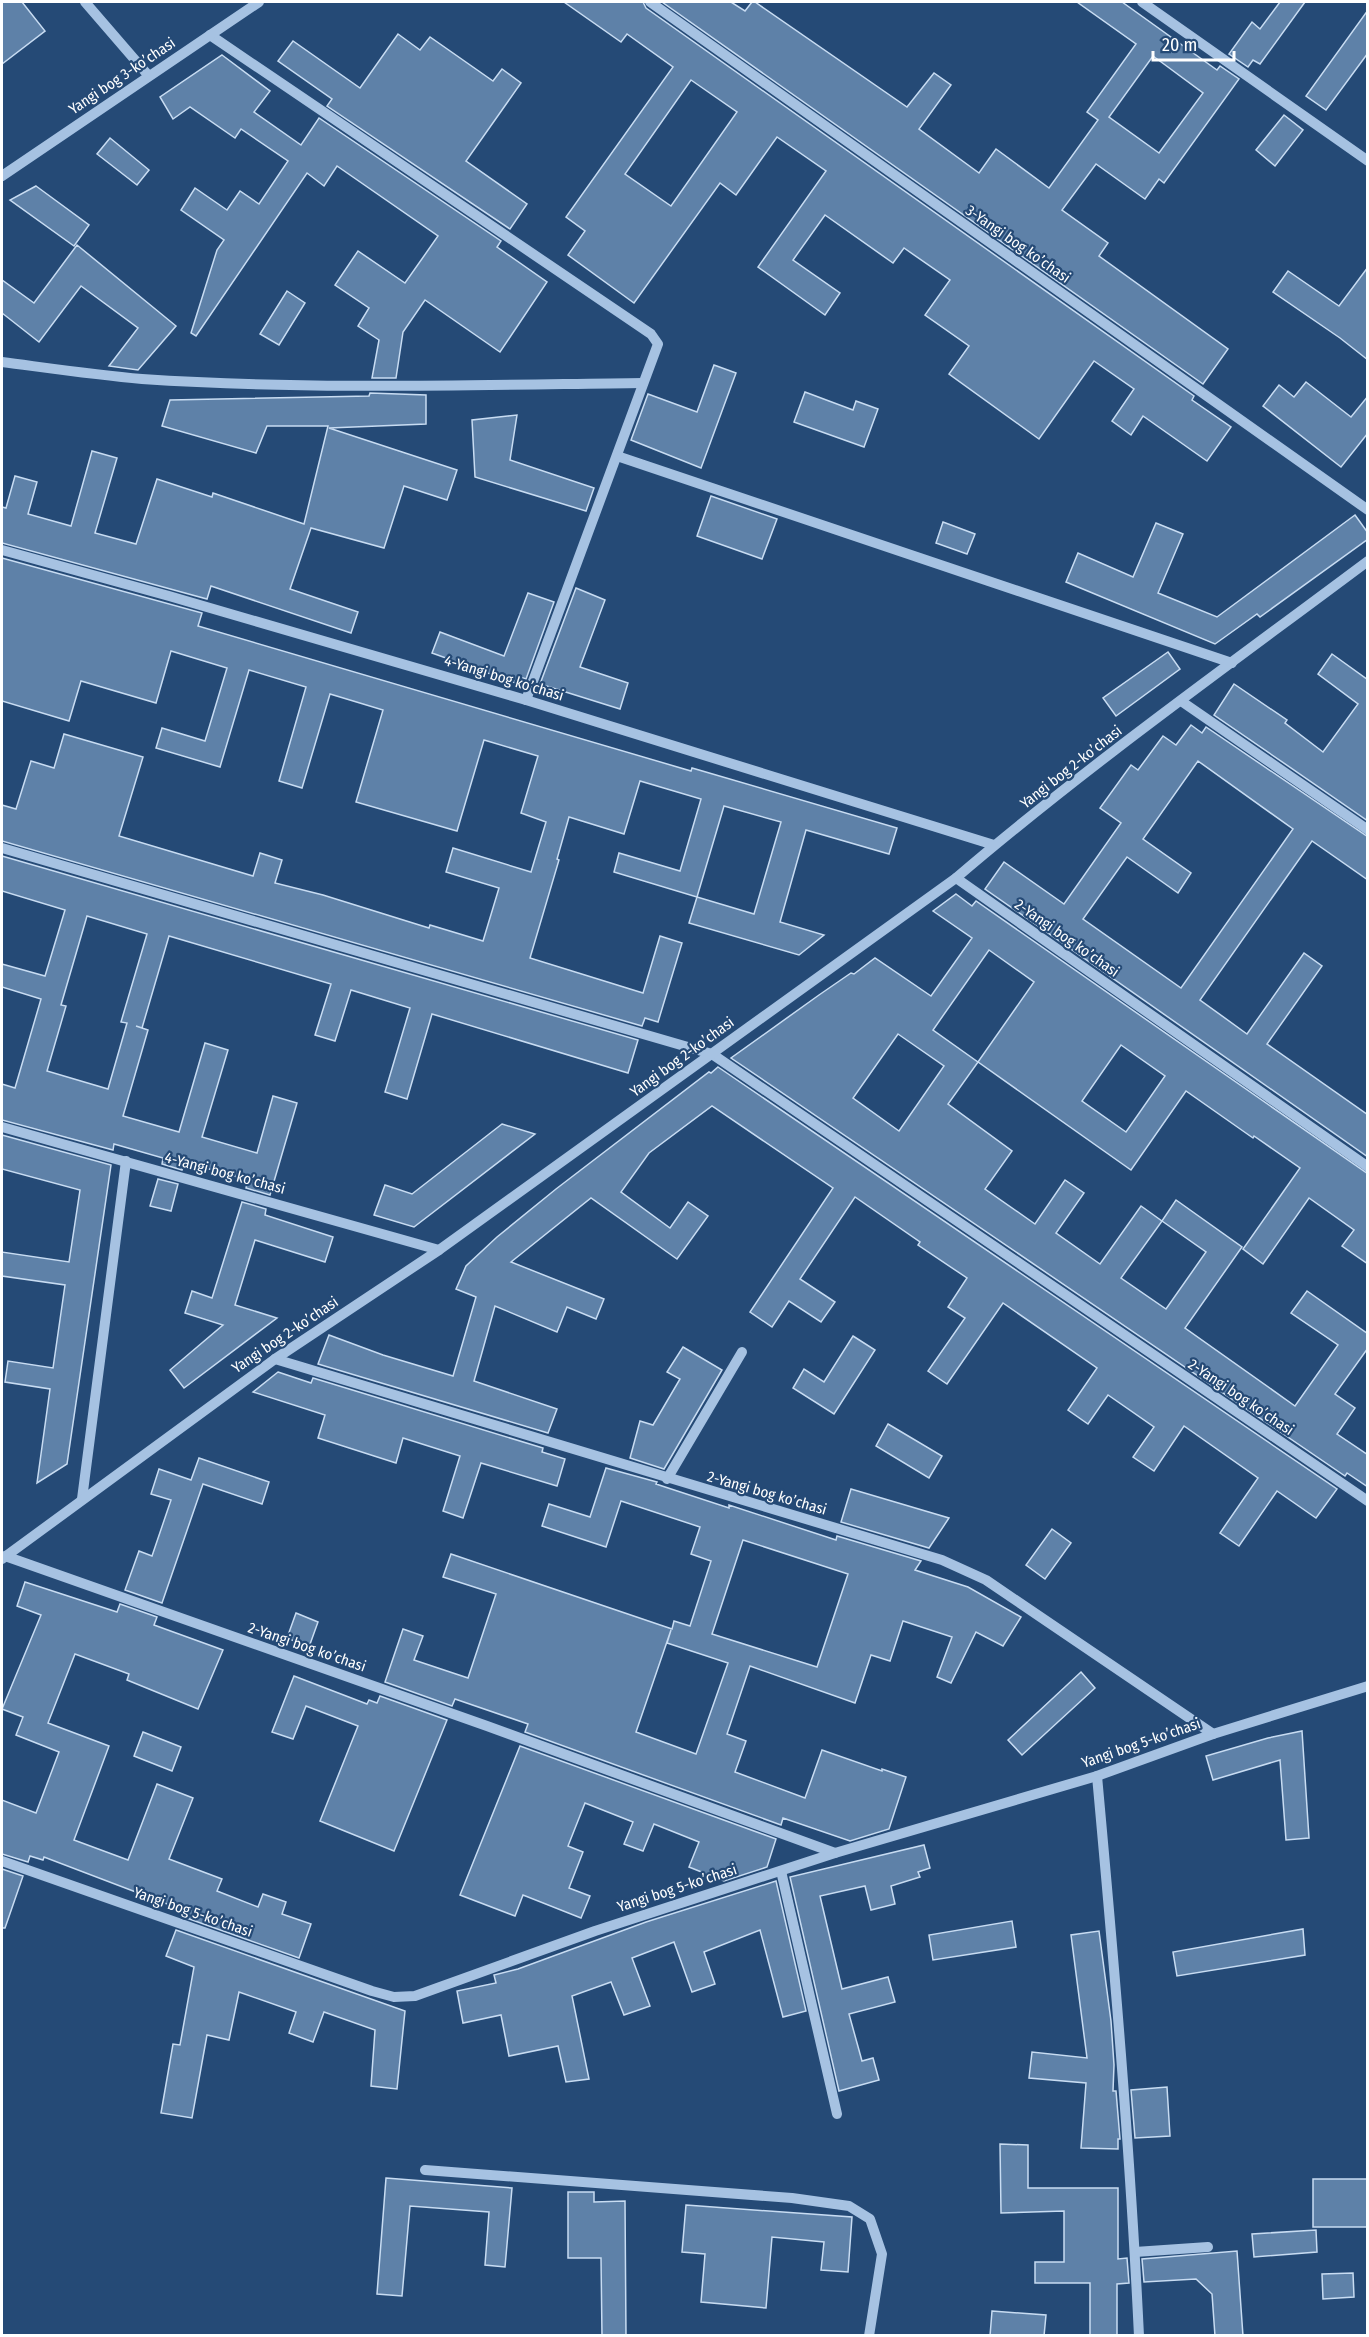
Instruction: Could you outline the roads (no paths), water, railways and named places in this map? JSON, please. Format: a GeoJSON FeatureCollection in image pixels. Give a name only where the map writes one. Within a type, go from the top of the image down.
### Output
{"type":"FeatureCollection","features":[{"type":"Feature","properties":{"kind":"street"},"geometry":{"type":"LineString","coordinates":[[85,2],[148,75]]}},
{"type":"Feature","properties":{"kind":"street","name":"Yangi bog 3-koʼchasi"},"geometry":{"type":"LineString","coordinates":[[2,176],[259,2]]}},
{"type":"Feature","properties":{"kind":"street","name":"3-Yangi bog koʼchasi"},"geometry":{"type":"LineString","coordinates":[[650,2],[1368,510]]}},
{"type":"Feature","properties":{"kind":"street"},"geometry":{"type":"LineString","coordinates":[[1142,2],[1368,161]]}},
{"type":"Feature","properties":{"kind":"street"},"geometry":{"type":"LineString","coordinates":[[210,35],[651,334],[658,344],[526,700]]}},
{"type":"Feature","properties":{"kind":"street"},"geometry":{"type":"LineString","coordinates":[[2,362],[139,378],[201,382],[406,386],[643,383]]}},
{"type":"Feature","properties":{"kind":"street"},"geometry":{"type":"LineString","coordinates":[[617,456],[1232,663]]}},
{"type":"Feature","properties":{"kind":"street","name":"4-Yangi bog koʼchasi"},"geometry":{"type":"LineString","coordinates":[[2,550],[526,700],[994,845]]}},
{"type":"Feature","properties":{"kind":"street","name":"Yangi bog 2-koʼchasi"},"geometry":{"type":"LineString","coordinates":[[3,1557],[275,1359],[439,1250],[956,878],[994,845],[1181,700],[1368,561]]}},
{"type":"Feature","properties":{"kind":"street"},"geometry":{"type":"LineString","coordinates":[[1181,700],[1368,830]]}},
{"type":"Feature","properties":{"kind":"street"},"geometry":{"type":"LineString","coordinates":[[2,848],[712,1054]]}},
{"type":"Feature","properties":{"kind":"street","name":"2-Yangi bog koʼchasi"},"geometry":{"type":"LineString","coordinates":[[956,878],[1368,1167]]}},
{"type":"Feature","properties":{"kind":"street","name":"2-Yangi bog koʼchasi"},"geometry":{"type":"LineString","coordinates":[[712,1054],[1368,1501]]}},
{"type":"Feature","properties":{"kind":"street","name":"4-Yangi bog koʼchasi"},"geometry":{"type":"LineString","coordinates":[[2,1127],[439,1250]]}},
{"type":"Feature","properties":{"kind":"street"},"geometry":{"type":"LineString","coordinates":[[82,1499],[126,1161]]}},
{"type":"Feature","properties":{"kind":"street"},"geometry":{"type":"LineString","coordinates":[[667,1479],[742,1352]]}},
{"type":"Feature","properties":{"kind":"street","name":"2-Yangi bog koʼchasi"},"geometry":{"type":"LineString","coordinates":[[275,1359],[942,1560],[986,1580],[1213,1734]]}},
{"type":"Feature","properties":{"kind":"street","name":"2-Yangi bog koʼchasi"},"geometry":{"type":"LineString","coordinates":[[3,1557],[487,1726],[835,1853]]}},
{"type":"Feature","properties":{"kind":"street","name":"Yangi bog 5-koʼchasi"},"geometry":{"type":"LineString","coordinates":[[2,1861],[394,1997],[415,1996],[595,1931],[835,1853],[1097,1776],[1213,1734],[1368,1686]]}},
{"type":"Feature","properties":{"kind":"street"},"geometry":{"type":"LineString","coordinates":[[1097,1776],[1118,2007],[1139,2336]]}},
{"type":"Feature","properties":{"kind":"street"},"geometry":{"type":"LineString","coordinates":[[781,1871],[837,2114]]}},
{"type":"Feature","properties":{"kind":"street"},"geometry":{"type":"LineString","coordinates":[[425,2170],[792,2198],[849,2206],[870,2219],[882,2254],[869,2336]]}},
{"type":"Feature","properties":{"kind":"street"},"geometry":{"type":"LineString","coordinates":[[1135,2252],[1208,2247]]}}]}
